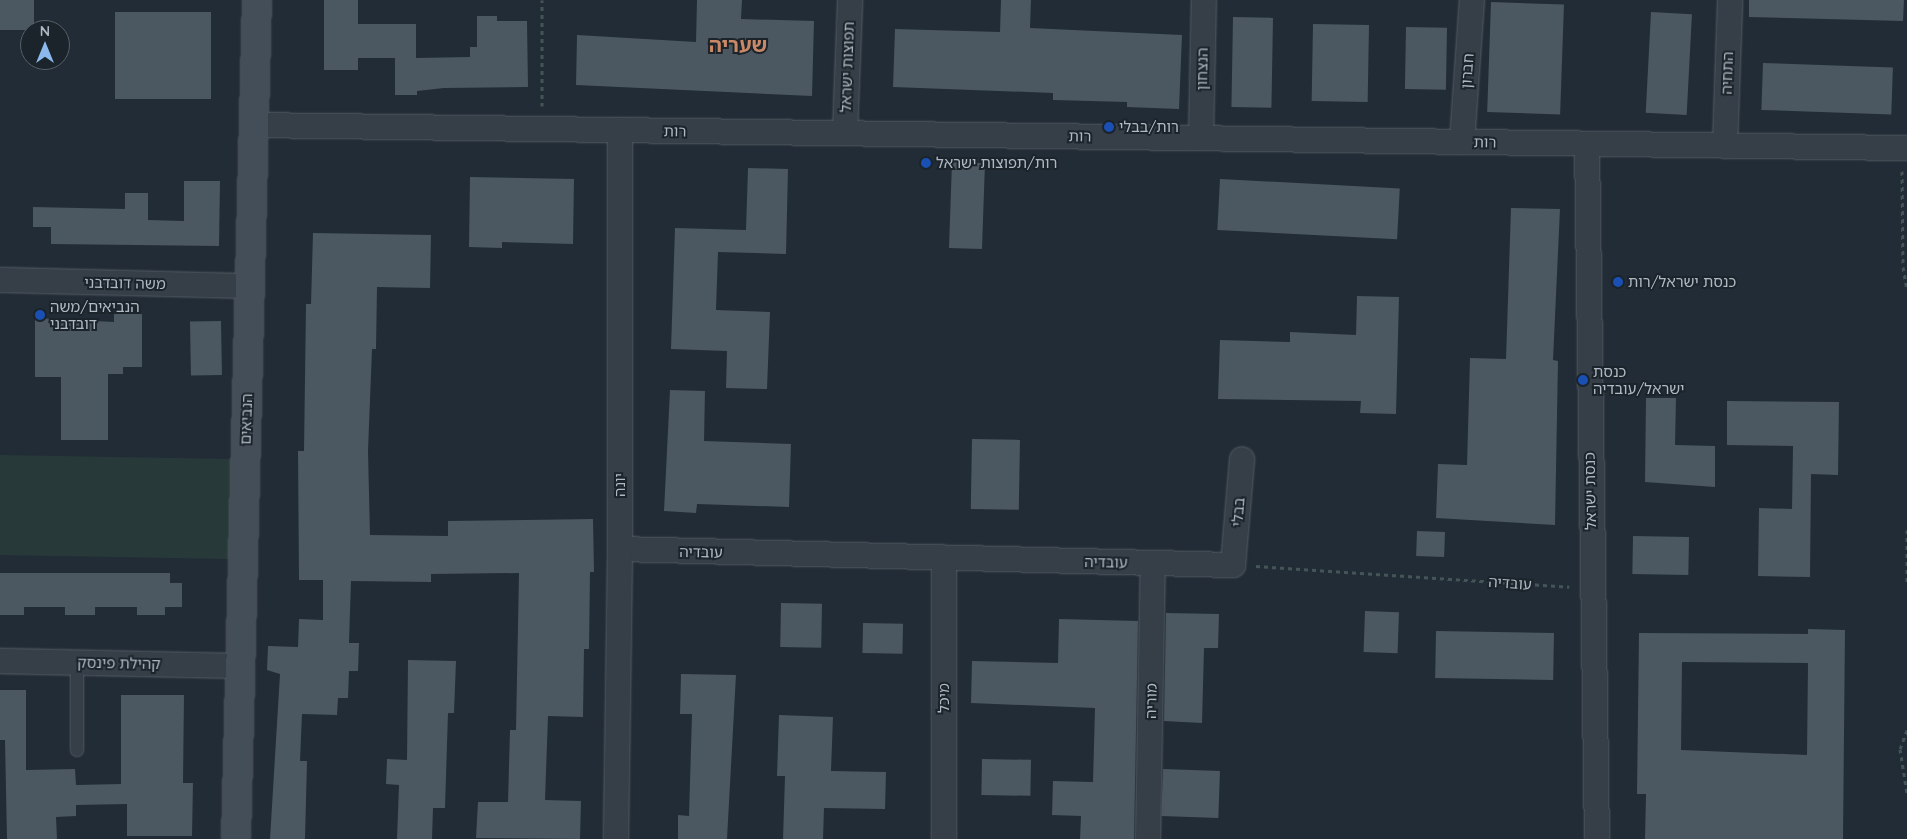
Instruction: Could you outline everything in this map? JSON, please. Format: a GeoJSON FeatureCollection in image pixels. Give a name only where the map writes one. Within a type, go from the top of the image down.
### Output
{"type":"FeatureCollection","features":[{"type":"Feature","properties":{"kind":"street","name":"הנביאים"},"geometry":{"type":"LineString","coordinates":[[236,839],[257,0]]}},
{"type":"Feature","properties":{"kind":"street","name":"תפוצות ישראל"},"geometry":{"type":"LineString","coordinates":[[845,133],[850,0]]}},
{"type":"Feature","properties":{"kind":"street","name":"הנצחון"},"geometry":{"type":"LineString","coordinates":[[1201,138],[1204,0]]}},
{"type":"Feature","properties":{"kind":"street","name":"חברון"},"geometry":{"type":"LineString","coordinates":[[1462,142],[1472,0]]}},
{"type":"Feature","properties":{"kind":"street","name":"התחיה"},"geometry":{"type":"LineString","coordinates":[[1725,146],[1730,0]]}},
{"type":"Feature","properties":{"kind":"street","name":"רות"},"geometry":{"type":"LineString","coordinates":[[254,125],[1905,148]]}},
{"type":"Feature","properties":{"kind":"street","name":"יונה"},"geometry":{"type":"LineString","coordinates":[[616,839],[620,550],[620,130]]}},
{"type":"Feature","properties":{"kind":"street","name":"כנסת ישראל"},"geometry":{"type":"LineString","coordinates":[[1587,144],[1591,588],[1597,839]]}},
{"type":"Feature","properties":{"kind":"street","name":"משה דובדבני"},"geometry":{"type":"LineString","coordinates":[[0,280],[249,286]]}},
{"type":"Feature","properties":{"kind":"street","name":"בבלי"},"geometry":{"type":"LineString","coordinates":[[1233,565],[1242,459]]}},
{"type":"Feature","properties":{"kind":"street","name":"עובדיה"},"geometry":{"type":"LineString","coordinates":[[620,550],[1233,565]]}},
{"type":"Feature","properties":{"kind":"street","name":"מיכל"},"geometry":{"type":"LineString","coordinates":[[944,558],[944,839]]}},
{"type":"Feature","properties":{"kind":"street","name":"מוריה"},"geometry":{"type":"LineString","coordinates":[[1148,839],[1153,563]]}},
{"type":"Feature","properties":{"kind":"street","name":"קהילת פינסק"},"geometry":{"type":"LineString","coordinates":[[0,661],[239,666]]}},
{"type":"Feature","properties":{"kind":"lane"},"geometry":{"type":"LineString","coordinates":[[77,663],[77,750]]}},
{"type":"Feature","properties":{"kind":"path"},"geometry":{"type":"LineString","coordinates":[[541,129],[542,0]]}},
{"type":"Feature","properties":{"kind":"path"},"geometry":{"type":"LineString","coordinates":[[1905,148],[1903,267],[1907,290]]}},
{"type":"Feature","properties":{"kind":"path"},"geometry":{"type":"LineString","coordinates":[[1907,530],[1907,585]]}},
{"type":"Feature","properties":{"kind":"path","name":"עובדיה"},"geometry":{"type":"LineString","coordinates":[[1233,565],[1591,588]]}},
{"type":"Feature","properties":{"kind":"path"},"geometry":{"type":"LineString","coordinates":[[1907,730],[1900,749],[1907,793]]}},
{"type":"Feature","properties":{"kind":"green space"},"geometry":{"type":"Polygon","coordinates":[[[0,455],[245,459],[243,559],[0,555],[0,455]]]}},
{"type":"Feature","properties":{"kind":"building"},"geometry":{"type":"Polygon","coordinates":[[[0,0],[34,0],[34,20],[20,20],[20,30],[0,30],[0,0]]]}},
{"type":"Feature","properties":{"kind":"building"},"geometry":{"type":"Polygon","coordinates":[[[324,0],[358,0],[358,24],[416,24],[416,58],[470,57],[470,47],[477,47],[477,16],[497,16],[497,21],[527,21],[528,87],[444,88],[417,91],[417,95],[395,95],[395,58],[358,58],[358,70],[324,70],[324,0]]]}},
{"type":"Feature","properties":{"kind":"building"},"geometry":{"type":"Polygon","coordinates":[[[697,0],[742,0],[741,19],[814,21],[812,96],[576,85],[577,35],[696,42],[697,0]]]}},
{"type":"Feature","properties":{"kind":"building"},"geometry":{"type":"Polygon","coordinates":[[[1001,0],[1031,0],[1030,28],[1182,35],[1179,109],[1127,107],[1127,102],[1053,100],[1053,93],[893,87],[895,29],[1000,32],[1001,0]]]}},
{"type":"Feature","properties":{"kind":"building"},"geometry":{"type":"Polygon","coordinates":[[[1749,0],[1904,0],[1903,21],[1749,17],[1749,0]]]}},
{"type":"Feature","properties":{"kind":"building"},"geometry":{"type":"Polygon","coordinates":[[[1491,2],[1564,5],[1560,114],[1487,112],[1491,2]]]}},
{"type":"Feature","properties":{"kind":"building"},"geometry":{"type":"Polygon","coordinates":[[[115,12],[211,12],[211,99],[115,99],[115,12]]]}},
{"type":"Feature","properties":{"kind":"building"},"geometry":{"type":"Polygon","coordinates":[[[1651,12],[1692,14],[1687,115],[1646,113],[1651,12]]]}},
{"type":"Feature","properties":{"kind":"building"},"geometry":{"type":"Polygon","coordinates":[[[1233,17],[1273,18],[1271,108],[1231,107],[1233,17]]]}},
{"type":"Feature","properties":{"kind":"building"},"geometry":{"type":"Polygon","coordinates":[[[1313,24],[1369,25],[1368,102],[1312,101],[1313,24]]]}},
{"type":"Feature","properties":{"kind":"building"},"geometry":{"type":"Polygon","coordinates":[[[1406,27],[1447,28],[1446,90],[1405,89],[1406,27]]]}},
{"type":"Feature","properties":{"kind":"building"},"geometry":{"type":"Polygon","coordinates":[[[1763,63],[1893,68],[1891,115],[1761,110],[1763,63]]]}},
{"type":"Feature","properties":{"kind":"building"},"geometry":{"type":"Polygon","coordinates":[[[952,162],[985,163],[982,249],[949,248],[952,162]]]}},
{"type":"Feature","properties":{"kind":"building"},"geometry":{"type":"Polygon","coordinates":[[[748,168],[788,169],[786,254],[718,252],[716,310],[770,312],[767,389],[726,388],[727,351],[671,349],[675,228],[746,230],[748,168]]]}},
{"type":"Feature","properties":{"kind":"building"},"geometry":{"type":"Polygon","coordinates":[[[470,177],[574,179],[573,244],[502,242],[502,248],[469,247],[470,177]]]}},
{"type":"Feature","properties":{"kind":"building"},"geometry":{"type":"Polygon","coordinates":[[[1220,179],[1400,188],[1397,239],[1217,230],[1220,179]]]}},
{"type":"Feature","properties":{"kind":"building"},"geometry":{"type":"Polygon","coordinates":[[[184,181],[220,181],[219,246],[51,244],[51,227],[33,227],[33,207],[125,209],[125,193],[148,193],[148,220],[184,221],[184,181]]]}},
{"type":"Feature","properties":{"kind":"building"},"geometry":{"type":"Polygon","coordinates":[[[1511,208],[1560,209],[1553,360],[1558,361],[1555,525],[1436,518],[1438,464],[1467,465],[1470,358],[1506,359],[1511,208]]]}},
{"type":"Feature","properties":{"kind":"building"},"geometry":{"type":"Polygon","coordinates":[[[313,233],[431,235],[430,288],[377,287],[376,349],[372,349],[368,451],[370,535],[448,536],[448,521],[593,519],[594,572],[590,572],[589,649],[584,649],[583,717],[548,716],[545,800],[581,801],[580,839],[476,838],[478,802],[508,802],[510,730],[516,730],[519,573],[431,574],[431,582],[351,581],[349,643],[359,643],[358,671],[349,671],[348,698],[338,698],[337,715],[302,714],[300,761],[307,761],[305,839],[270,839],[280,674],[267,670],[268,646],[298,647],[299,619],[323,620],[323,580],[299,580],[298,451],[304,451],[306,304],[311,304],[313,233]]]}},
{"type":"Feature","properties":{"kind":"building"},"geometry":{"type":"Polygon","coordinates":[[[1357,296],[1399,297],[1396,414],[1360,413],[1361,401],[1218,399],[1220,340],[1290,342],[1290,332],[1356,335],[1357,296]]]}},
{"type":"Feature","properties":{"kind":"building"},"geometry":{"type":"Polygon","coordinates":[[[114,314],[142,314],[142,367],[123,367],[123,374],[108,374],[108,440],[61,440],[61,377],[35,377],[35,318],[114,322],[114,314]]]}},
{"type":"Feature","properties":{"kind":"building"},"geometry":{"type":"Polygon","coordinates":[[[221,321],[222,375],[191,376],[190,322],[221,321]]]}},
{"type":"Feature","properties":{"kind":"building"},"geometry":{"type":"Polygon","coordinates":[[[670,390],[705,391],[704,441],[791,444],[789,507],[697,504],[696,513],[664,511],[670,390]]]}},
{"type":"Feature","properties":{"kind":"building"},"geometry":{"type":"Polygon","coordinates":[[[1646,398],[1676,398],[1675,445],[1715,446],[1715,487],[1645,482],[1646,398]]]}},
{"type":"Feature","properties":{"kind":"building"},"geometry":{"type":"Polygon","coordinates":[[[1727,401],[1839,402],[1838,475],[1811,474],[1810,577],[1758,576],[1759,508],[1792,509],[1793,446],[1727,445],[1727,401]]]}},
{"type":"Feature","properties":{"kind":"building"},"geometry":{"type":"Polygon","coordinates":[[[972,439],[1020,440],[1019,510],[971,509],[972,439]]]}},
{"type":"Feature","properties":{"kind":"building"},"geometry":{"type":"Polygon","coordinates":[[[1417,531],[1445,532],[1444,557],[1416,556],[1417,531]]]}},
{"type":"Feature","properties":{"kind":"building"},"geometry":{"type":"Polygon","coordinates":[[[1633,536],[1689,537],[1688,575],[1632,574],[1633,536]]]}},
{"type":"Feature","properties":{"kind":"building"},"geometry":{"type":"Polygon","coordinates":[[[0,573],[170,573],[170,583],[182,583],[182,607],[165,607],[165,615],[137,615],[137,607],[95,607],[95,615],[65,615],[65,607],[24,607],[24,615],[0,615],[0,573]]]}},
{"type":"Feature","properties":{"kind":"building"},"geometry":{"type":"Polygon","coordinates":[[[781,603],[822,604],[821,648],[780,647],[781,603]]]}},
{"type":"Feature","properties":{"kind":"building"},"geometry":{"type":"Polygon","coordinates":[[[1365,611],[1399,612],[1398,653],[1364,652],[1365,611]]]}},
{"type":"Feature","properties":{"kind":"building"},"geometry":{"type":"Polygon","coordinates":[[[1166,613],[1219,614],[1218,648],[1204,648],[1202,723],[1164,721],[1166,613]]]}},
{"type":"Feature","properties":{"kind":"building"},"geometry":{"type":"Polygon","coordinates":[[[1059,619],[1138,621],[1134,839],[1080,839],[1081,816],[1052,815],[1053,781],[1093,782],[1095,708],[971,703],[972,661],[1058,663],[1059,619]]]}},
{"type":"Feature","properties":{"kind":"building"},"geometry":{"type":"Polygon","coordinates":[[[863,623],[903,624],[902,654],[862,653],[863,623]]]}},
{"type":"Feature","properties":{"kind":"building"},"geometry":{"type":"Polygon","coordinates":[[[1808,629],[1845,630],[1843,839],[1645,839],[1646,794],[1637,794],[1639,633],[1808,634],[1808,629]],[[1682,662],[1681,750],[1807,755],[1808,663],[1682,662]]]}},
{"type":"Feature","properties":{"kind":"building"},"geometry":{"type":"Polygon","coordinates":[[[1436,631],[1554,633],[1553,680],[1435,678],[1436,631]]]}},
{"type":"Feature","properties":{"kind":"building"},"geometry":{"type":"Polygon","coordinates":[[[408,660],[456,661],[454,713],[448,713],[445,808],[433,808],[432,839],[397,839],[399,785],[386,784],[387,759],[407,760],[408,660]]]}},
{"type":"Feature","properties":{"kind":"building"},"geometry":{"type":"Polygon","coordinates":[[[681,674],[736,675],[727,839],[678,839],[678,815],[689,816],[692,714],[680,714],[681,674]]]}},
{"type":"Feature","properties":{"kind":"building"},"geometry":{"type":"Polygon","coordinates":[[[0,690],[26,690],[26,770],[75,769],[76,785],[121,784],[121,695],[184,695],[183,783],[193,783],[192,836],[127,836],[127,804],[76,805],[76,816],[56,817],[57,839],[7,839],[5,740],[0,740],[0,690]]]}},
{"type":"Feature","properties":{"kind":"building"},"geometry":{"type":"Polygon","coordinates":[[[779,715],[833,717],[831,771],[886,772],[885,809],[824,808],[823,839],[783,839],[785,776],[777,776],[779,715]]]}},
{"type":"Feature","properties":{"kind":"building"},"geometry":{"type":"Polygon","coordinates":[[[982,759],[1031,760],[1030,796],[981,795],[982,759]]]}},
{"type":"Feature","properties":{"kind":"building"},"geometry":{"type":"Polygon","coordinates":[[[1163,769],[1220,771],[1218,818],[1161,816],[1163,769]]]}},
{"type":"Feature","properties":{"kind":"place","name":"רות/בבלי"},"geometry":{"type":"Point","coordinates":[1109,127]}},
{"type":"Feature","properties":{"kind":"place","name":"רות/תפוצות ישראל"},"geometry":{"type":"Point","coordinates":[926,163]}},
{"type":"Feature","properties":{"kind":"place","name":"כנסת ישראל/רות"},"geometry":{"type":"Point","coordinates":[1618,282]}},
{"type":"Feature","properties":{"kind":"place","name":"הנביאים/משה דובדבני"},"geometry":{"type":"Point","coordinates":[40,315]}},
{"type":"Feature","properties":{"kind":"place","name":"כנסת ישראל/עובדיה"},"geometry":{"type":"Point","coordinates":[1583,380]}},
{"type":"Feature","properties":{"kind":"district","name":"שעריה"},"geometry":{"type":"Point","coordinates":[738,44]}}]}
